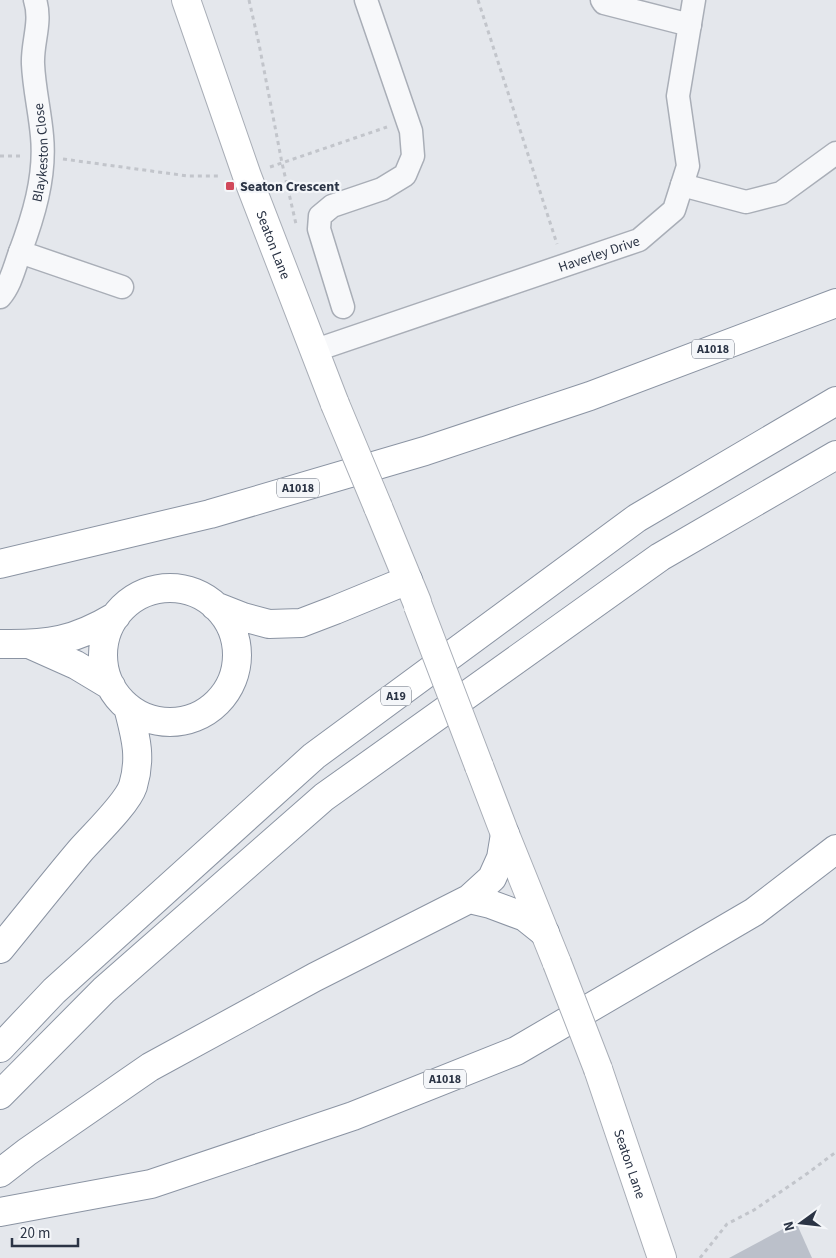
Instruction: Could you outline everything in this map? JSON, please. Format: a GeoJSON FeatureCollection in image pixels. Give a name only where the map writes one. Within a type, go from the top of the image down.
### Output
{"type":"FeatureCollection","features":[{"type":"Feature","properties":{"kind":"main road","name":"Seaton Lane"},"geometry":{"type":"LineString","coordinates":[[186,0],[247,176],[313,351],[408,580],[505,834],[598,1069],[662,1258]]}},
{"type":"Feature","properties":{"kind":"main road","name":"A1018"},"geometry":{"type":"LineString","coordinates":[[0,564],[210,514],[425,451],[590,396],[836,303]]}},
{"type":"Feature","properties":{"kind":"main road","name":"A19"},"geometry":{"type":"LineString","coordinates":[[0,1048],[54,990],[314,756],[637,518],[836,402]]}},
{"type":"Feature","properties":{"kind":"main road"},"geometry":{"type":"LineString","coordinates":[[0,1095],[104,990],[324,797],[660,557],[836,455]]}},
{"type":"Feature","properties":{"kind":"main road"},"geometry":{"type":"LineString","coordinates":[[111,686],[105,667],[104,647],[107,634],[116,616],[129,602],[141,595],[166,589],[180,589],[192,592],[215,606],[243,617],[269,624],[301,623],[408,580]]}},
{"type":"Feature","properties":{"kind":"main road"},"geometry":{"type":"LineString","coordinates":[[30,644],[76,665],[111,686],[128,707],[150,719],[176,722],[188,720],[200,715],[220,699],[233,677],[237,652],[230,626],[215,606]]}},
{"type":"Feature","properties":{"kind":"main road"},"geometry":{"type":"LineString","coordinates":[[0,644],[30,644],[67,639],[85,633],[116,616]]}},
{"type":"Feature","properties":{"kind":"main road"},"geometry":{"type":"LineString","coordinates":[[0,949],[116,811],[132,788],[138,760],[136,737],[128,707]]}},
{"type":"Feature","properties":{"kind":"main road"},"geometry":{"type":"LineString","coordinates":[[0,1173],[27,1152],[150,1067],[314,977],[469,899],[492,878],[501,858],[505,834]]}},
{"type":"Feature","properties":{"kind":"main road","name":"A1018"},"geometry":{"type":"LineString","coordinates":[[6,1212],[151,1184],[353,1116],[516,1051],[754,912],[836,849]]}},
{"type":"Feature","properties":{"kind":"main road"},"geometry":{"type":"LineString","coordinates":[[469,899],[490,904],[525,917],[545,933]]}},
{"type":"Feature","properties":{"kind":"street","name":"Blaykeston Close"},"geometry":{"type":"LineString","coordinates":[[0,297],[6,291],[40,188],[42,138],[32,62],[38,10],[35,0]]}},
{"type":"Feature","properties":{"kind":"street"},"geometry":{"type":"LineString","coordinates":[[343,307],[319,229],[320,216],[332,206],[382,189],[405,175],[413,156],[411,130],[366,0]]}},
{"type":"Feature","properties":{"kind":"street"},"geometry":{"type":"LineString","coordinates":[[602,0],[604,3],[690,25]]}},
{"type":"Feature","properties":{"kind":"street","name":"Haverley Drive"},"geometry":{"type":"LineString","coordinates":[[313,351],[639,240],[674,210],[688,166],[678,96],[694,0]]}},
{"type":"Feature","properties":{"kind":"street"},"geometry":{"type":"LineString","coordinates":[[682,185],[746,202],[781,193],[836,153]]}},
{"type":"Feature","properties":{"kind":"street"},"geometry":{"type":"LineString","coordinates":[[20,252],[122,287]]}},
{"type":"Feature","properties":{"kind":"path"},"geometry":{"type":"LineString","coordinates":[[249,0],[297,229]]}},
{"type":"Feature","properties":{"kind":"path"},"geometry":{"type":"LineString","coordinates":[[478,0],[564,266]]}},
{"type":"Feature","properties":{"kind":"path"},"geometry":{"type":"LineString","coordinates":[[0,156],[42,156],[188,176],[247,176],[407,120]]}},
{"type":"Feature","properties":{"kind":"path"},"geometry":{"type":"LineString","coordinates":[[700,1258],[727,1224],[754,1210],[836,1152]]}},
{"type":"Feature","properties":{"kind":"building"},"geometry":{"type":"Polygon","coordinates":[[[796,1222],[812,1258],[729,1258],[796,1222]]]}},
{"type":"Feature","properties":{"kind":"place","name":"Seaton Crescent"},"geometry":{"type":"Point","coordinates":[230,186]}}]}
